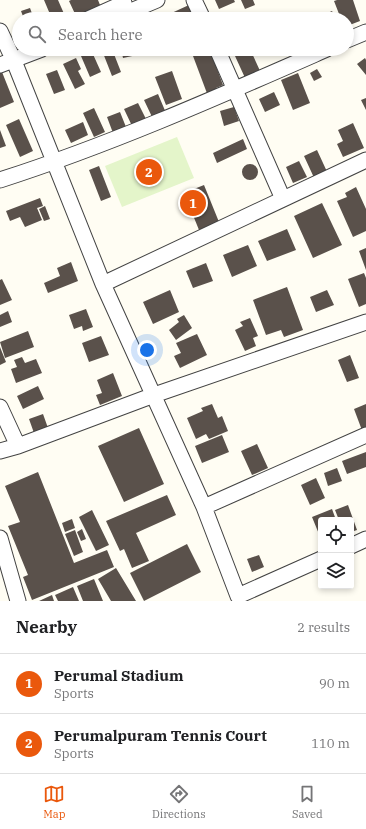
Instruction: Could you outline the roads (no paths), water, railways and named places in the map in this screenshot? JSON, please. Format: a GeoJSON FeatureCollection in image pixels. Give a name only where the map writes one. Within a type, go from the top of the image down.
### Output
{"type":"FeatureCollection","features":[{"type":"Feature","properties":{"kind":"street"},"geometry":{"type":"LineString","coordinates":[[104,12],[132,0]]}},
{"type":"Feature","properties":{"kind":"street"},"geometry":{"type":"LineString","coordinates":[[129,12],[157,0]]}},
{"type":"Feature","properties":{"kind":"street"},"geometry":{"type":"LineString","coordinates":[[194,0],[200,12]]}},
{"type":"Feature","properties":{"kind":"street"},"geometry":{"type":"LineString","coordinates":[[0,31],[9,57],[103,284],[204,507],[239,599],[318,560]]}},
{"type":"Feature","properties":{"kind":"street"},"geometry":{"type":"LineString","coordinates":[[354,37],[366,32]]}},
{"type":"Feature","properties":{"kind":"street"},"geometry":{"type":"LineString","coordinates":[[220,56],[283,199]]}},
{"type":"Feature","properties":{"kind":"street"},"geometry":{"type":"LineString","coordinates":[[0,180],[53,163],[236,89],[311,56]]}},
{"type":"Feature","properties":{"kind":"street"},"geometry":{"type":"LineString","coordinates":[[103,284],[366,160]]}},
{"type":"Feature","properties":{"kind":"street"},"geometry":{"type":"LineString","coordinates":[[0,451],[18,446],[154,396],[366,322]]}},
{"type":"Feature","properties":{"kind":"street"},"geometry":{"type":"LineString","coordinates":[[0,407],[18,446]]}},
{"type":"Feature","properties":{"kind":"street"},"geometry":{"type":"LineString","coordinates":[[204,507],[366,435]]}},
{"type":"Feature","properties":{"kind":"street"},"geometry":{"type":"LineString","coordinates":[[0,538],[3,558],[18,601]]}},
{"type":"Feature","properties":{"kind":"street"},"geometry":{"type":"LineString","coordinates":[[354,545],[366,539]]}},
{"type":"Feature","properties":{"kind":"place","name":"Perumalpuram Tennis Court"},"geometry":{"type":"Point","coordinates":[149,172]}},
{"type":"Feature","properties":{"kind":"place","name":"Perumal Stadium"},"geometry":{"type":"Point","coordinates":[193,203]}}]}
